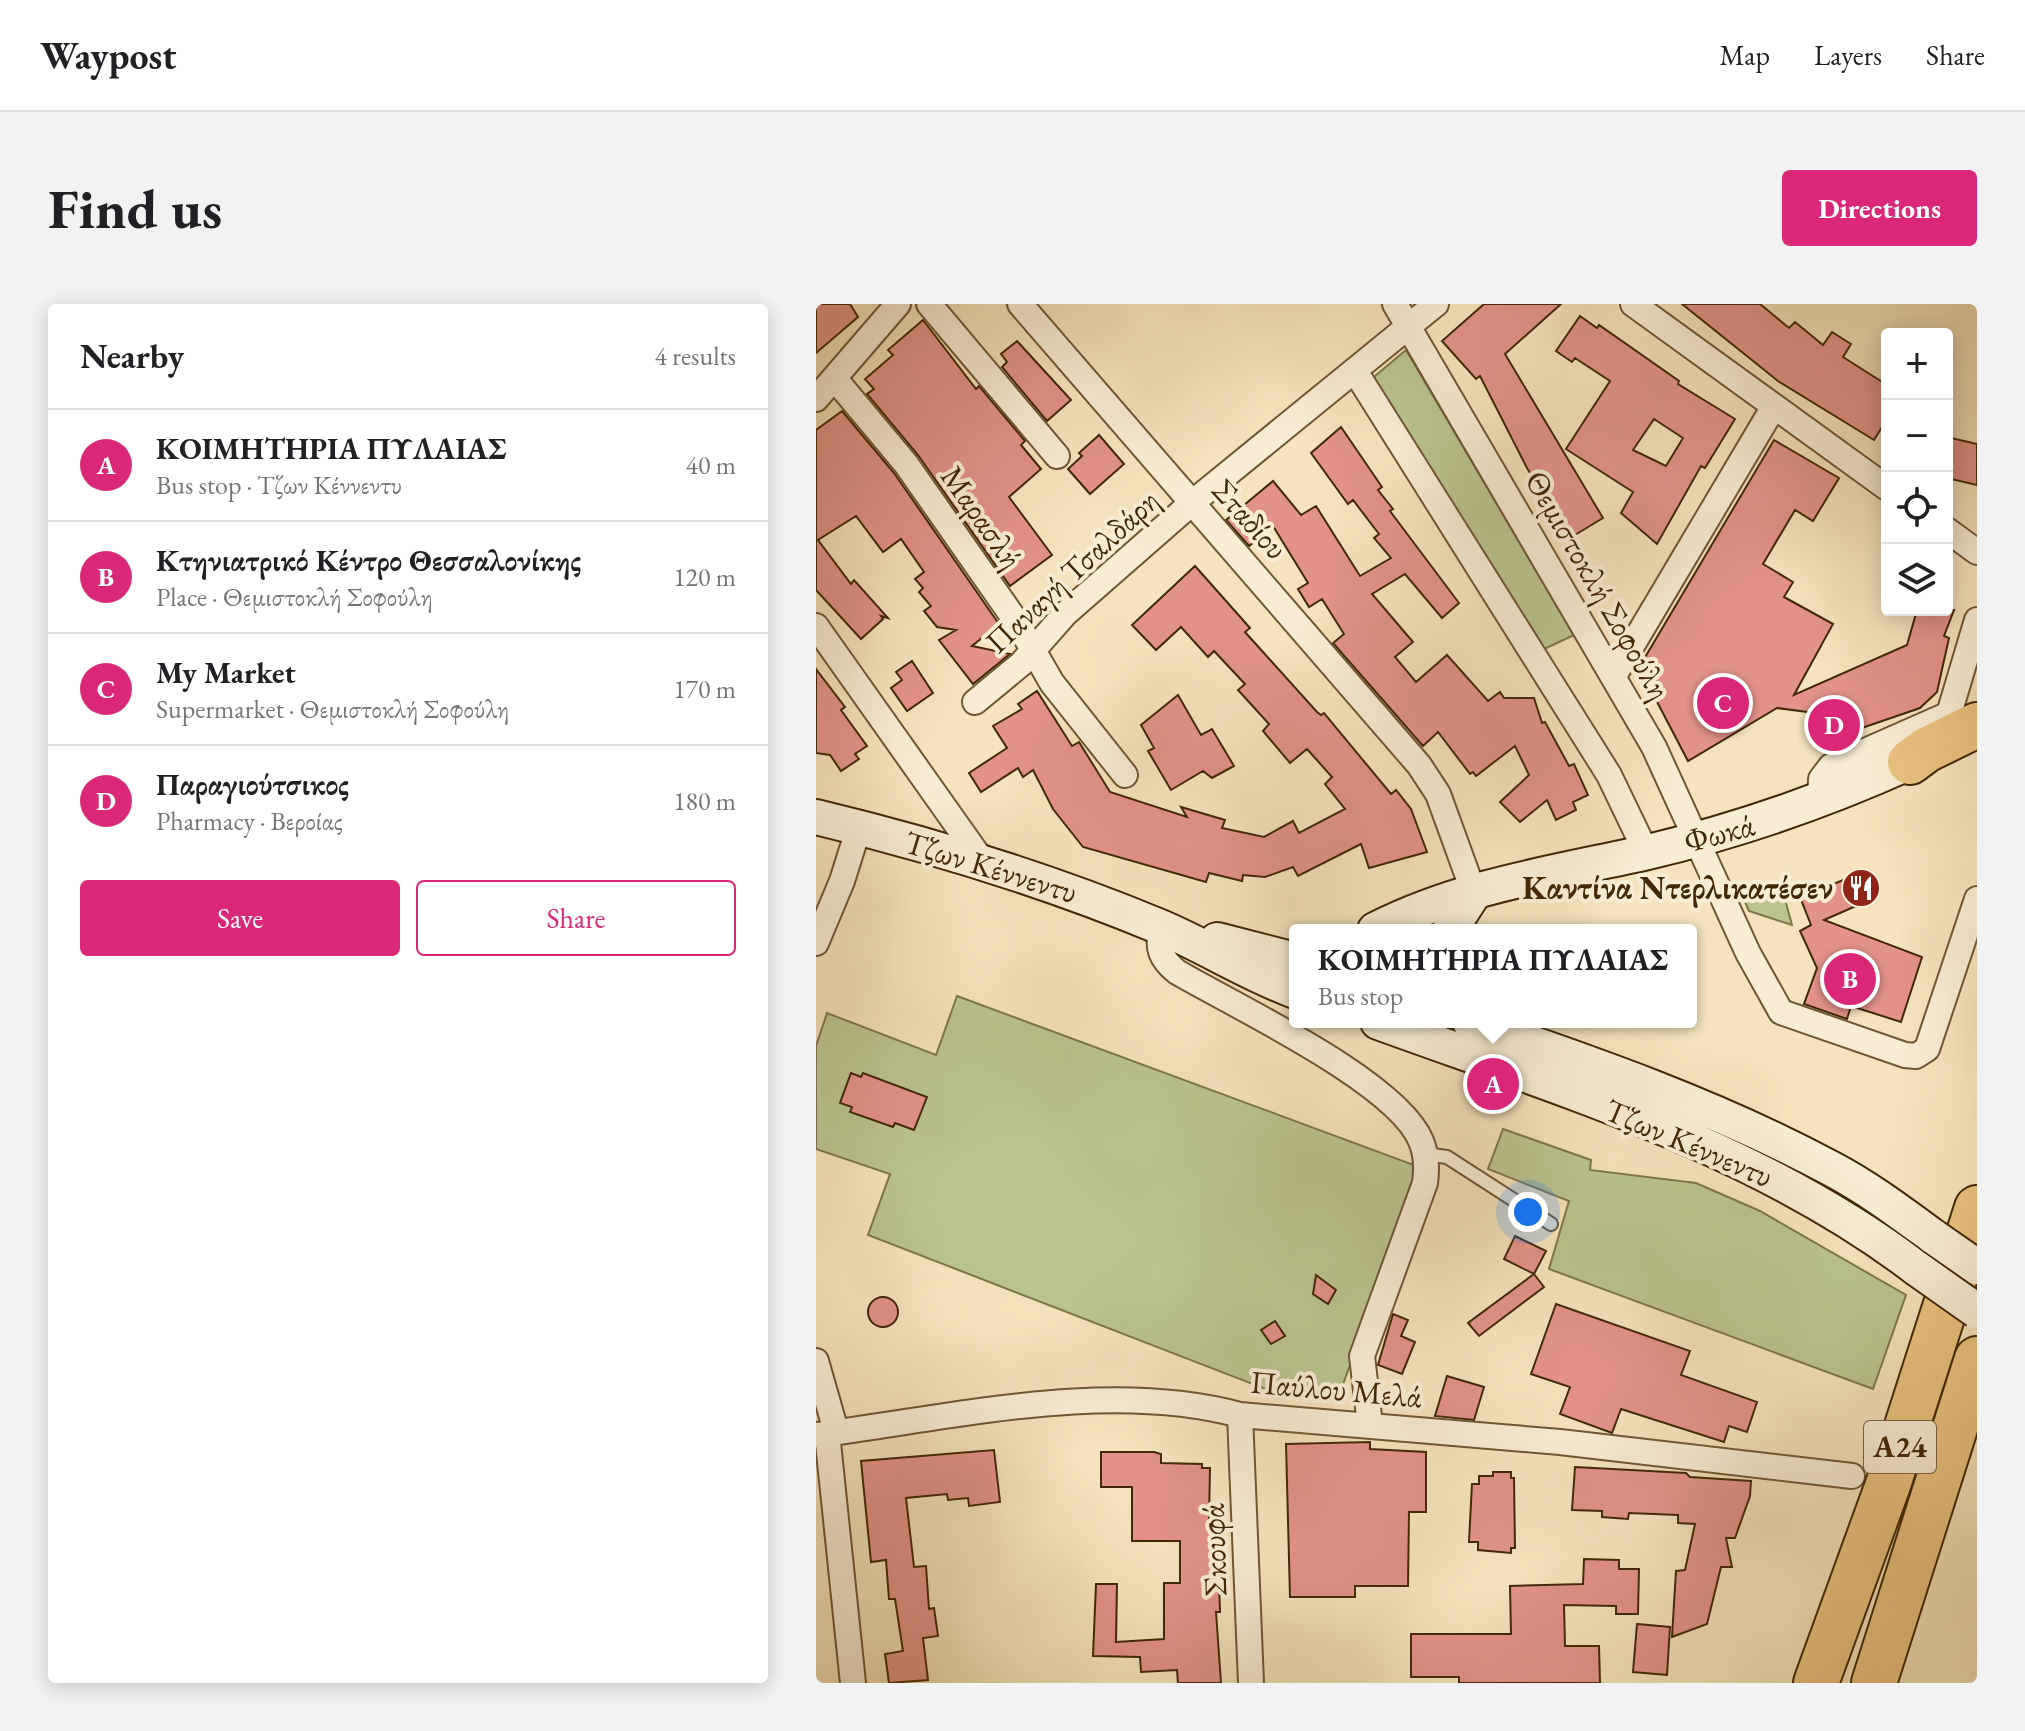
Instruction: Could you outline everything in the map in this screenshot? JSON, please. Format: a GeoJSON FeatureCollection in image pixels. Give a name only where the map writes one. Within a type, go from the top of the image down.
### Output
{"type":"FeatureCollection","features":[{"type":"Feature","properties":{"kind":"highway"},"geometry":{"type":"LineString","coordinates":[[1910,762],[1926,750],[1977,725]]}},
{"type":"Feature","properties":{"kind":"highway"},"geometry":{"type":"LineString","coordinates":[[1910,762],[1977,745]]}},
{"type":"Feature","properties":{"kind":"highway","name":"Α24"},"geometry":{"type":"LineString","coordinates":[[1816,1683],[1889,1482],[1977,1208]]}},
{"type":"Feature","properties":{"kind":"highway","name":"Α24"},"geometry":{"type":"LineString","coordinates":[[1874,1683],[1977,1359]]}},
{"type":"Feature","properties":{"kind":"main road","name":"Φωκά"},"geometry":{"type":"LineString","coordinates":[[1442,918],[1474,893],[1534,876],[1696,840],[1820,802],[1910,762]]}},
{"type":"Feature","properties":{"kind":"main road","name":"Τζων Κέννεντυ"},"geometry":{"type":"LineString","coordinates":[[816,817],[983,862],[1162,927],[1289,965]]}},
{"type":"Feature","properties":{"kind":"main road"},"geometry":{"type":"LineString","coordinates":[[1408,924],[1442,918]]}},
{"type":"Feature","properties":{"kind":"main road","name":"Τζων Κέννεντυ"},"geometry":{"type":"LineString","coordinates":[[1397,1028],[1723,1154],[1838,1213],[1977,1311]]}},
{"type":"Feature","properties":{"kind":"main road","name":"Τζων Κέννεντυ"},"geometry":{"type":"LineString","coordinates":[[1487,1028],[1650,1086],[1834,1170],[1977,1267]]}},
{"type":"Feature","properties":{"kind":"street"},"geometry":{"type":"LineString","coordinates":[[816,399],[898,304]]}},
{"type":"Feature","properties":{"kind":"street"},"geometry":{"type":"LineString","coordinates":[[929,304],[1057,456]]}},
{"type":"Feature","properties":{"kind":"street","name":"Σταδίου"},"geometry":{"type":"LineString","coordinates":[[1020,304],[1428,779],[1438,794],[1474,893]]}},
{"type":"Feature","properties":{"kind":"street","name":"Θεμιστοκλή Σοφούλη"},"geometry":{"type":"LineString","coordinates":[[1395,304],[1654,747],[1757,972],[1781,1012],[1905,1055],[1916,1056],[1927,1049],[1977,899]]}},
{"type":"Feature","properties":{"kind":"street","name":"Παναγή Τσαλδάρη"},"geometry":{"type":"LineString","coordinates":[[975,702],[1034,650],[1065,614],[1193,502],[1436,304]]}},
{"type":"Feature","properties":{"kind":"street"},"geometry":{"type":"LineString","coordinates":[[1633,304],[1881,484]]}},
{"type":"Feature","properties":{"kind":"street"},"geometry":{"type":"LineString","coordinates":[[1355,371],[1609,775],[1646,852]]}},
{"type":"Feature","properties":{"kind":"street","name":"Μαρασλή"},"geometry":{"type":"LineString","coordinates":[[835,379],[906,464],[1034,650],[1061,696],[1125,775]]}},
{"type":"Feature","properties":{"kind":"street"},"geometry":{"type":"LineString","coordinates":[[1614,676],[1773,408]]}},
{"type":"Feature","properties":{"kind":"street"},"geometry":{"type":"LineString","coordinates":[[1953,534],[1977,552]]}},
{"type":"Feature","properties":{"kind":"street"},"geometry":{"type":"LineString","coordinates":[[1820,802],[1821,779],[1831,766],[1949,714],[1977,620]]}},
{"type":"Feature","properties":{"kind":"street"},"geometry":{"type":"LineString","coordinates":[[816,626],[983,862]]}},
{"type":"Feature","properties":{"kind":"street"},"geometry":{"type":"LineString","coordinates":[[816,943],[859,827]]}},
{"type":"Feature","properties":{"kind":"street"},"geometry":{"type":"LineString","coordinates":[[1162,927],[1159,950],[1171,967],[1294,1038],[1385,1098],[1411,1124],[1425,1154],[1425,1183],[1362,1356],[1370,1425]]}},
{"type":"Feature","properties":{"kind":"street"},"geometry":{"type":"LineString","coordinates":[[816,1361],[853,1683]]}},
{"type":"Feature","properties":{"kind":"street","name":"Παύλου Μελά"},"geometry":{"type":"LineString","coordinates":[[826,1433],[1103,1400],[1196,1403],[1240,1415],[1560,1442],[1852,1476]]}},
{"type":"Feature","properties":{"kind":"street","name":"Σκουφά"},"geometry":{"type":"LineString","coordinates":[[1240,1415],[1251,1683]]}},
{"type":"Feature","properties":{"kind":"lane"},"geometry":{"type":"LineString","coordinates":[[1425,1154],[1447,1157],[1551,1224]]}},
{"type":"Feature","properties":{"kind":"green space"},"geometry":{"type":"Polygon","coordinates":[[[1406,350],[1574,635],[1538,652],[1368,382],[1406,350]]]}},
{"type":"Feature","properties":{"kind":"green space"},"geometry":{"type":"Polygon","coordinates":[[[1782,888],[1792,925],[1749,911],[1744,900],[1782,888]]]}},
{"type":"Feature","properties":{"kind":"green space"},"geometry":{"type":"Polygon","coordinates":[[[957,996],[1422,1168],[1342,1387],[1276,1393],[868,1235],[890,1174],[816,1149],[816,1046],[827,1013],[936,1055],[957,996]]]}},
{"type":"Feature","properties":{"kind":"green space"},"geometry":{"type":"Polygon","coordinates":[[[1503,1129],[1591,1160],[1590,1170],[1696,1183],[1760,1211],[1906,1295],[1873,1389],[1549,1269],[1569,1201],[1488,1169],[1503,1129]]]}},
{"type":"Feature","properties":{"kind":"building"},"geometry":{"type":"Polygon","coordinates":[[[816,304],[850,304],[858,317],[816,353],[816,304]]]}},
{"type":"Feature","properties":{"kind":"building"},"geometry":{"type":"Polygon","coordinates":[[[1484,304],[1561,304],[1505,354],[1603,518],[1570,538],[1527,468],[1480,376],[1476,379],[1442,341],[1484,304]]]}},
{"type":"Feature","properties":{"kind":"building"},"geometry":{"type":"Polygon","coordinates":[[[1682,304],[1760,304],[1789,328],[1795,322],[1823,345],[1832,332],[1851,344],[1843,357],[1881,381],[1881,429],[1874,440],[1778,381],[1682,304]]]}},
{"type":"Feature","properties":{"kind":"building"},"geometry":{"type":"Polygon","coordinates":[[[1580,316],[1597,328],[1599,325],[1679,381],[1678,384],[1735,419],[1705,468],[1701,466],[1657,544],[1621,513],[1633,492],[1566,449],[1610,381],[1575,358],[1572,362],[1556,351],[1580,316]],[[1654,419],[1633,450],[1666,466],[1683,438],[1654,419]]]}},
{"type":"Feature","properties":{"kind":"building"},"geometry":{"type":"Polygon","coordinates":[[[923,320],[976,389],[979,386],[1025,441],[1021,445],[1041,469],[1009,497],[1052,555],[1010,586],[918,455],[867,394],[874,389],[865,379],[893,355],[888,350],[923,320]]]}},
{"type":"Feature","properties":{"kind":"building"},"geometry":{"type":"Polygon","coordinates":[[[1017,341],[1071,400],[1047,421],[1002,367],[1007,362],[1001,354],[1017,341]]]}},
{"type":"Feature","properties":{"kind":"building"},"geometry":{"type":"Polygon","coordinates":[[[842,411],[894,473],[999,624],[972,646],[1010,654],[973,684],[939,640],[956,630],[937,627],[924,611],[931,606],[919,592],[923,588],[915,579],[924,572],[901,539],[883,552],[856,516],[818,540],[851,584],[854,580],[888,618],[881,616],[883,619],[861,639],[816,590],[816,430],[842,411]]]}},
{"type":"Feature","properties":{"kind":"building"},"geometry":{"type":"Polygon","coordinates":[[[1341,427],[1382,487],[1378,490],[1393,509],[1390,511],[1459,603],[1442,618],[1405,574],[1372,594],[1413,642],[1395,657],[1416,682],[1447,655],[1488,701],[1500,692],[1504,698],[1534,698],[1542,723],[1545,722],[1569,766],[1574,764],[1588,795],[1573,802],[1576,810],[1556,820],[1547,800],[1520,822],[1500,802],[1529,775],[1515,746],[1476,776],[1473,772],[1470,774],[1438,732],[1423,746],[1333,643],[1344,634],[1322,599],[1309,607],[1298,589],[1308,583],[1273,526],[1249,546],[1226,520],[1273,481],[1301,515],[1316,506],[1360,576],[1391,558],[1374,538],[1379,534],[1353,500],[1348,504],[1311,453],[1341,427]]]}},
{"type":"Feature","properties":{"kind":"building"},"geometry":{"type":"Polygon","coordinates":[[[1099,435],[1124,464],[1090,494],[1068,469],[1082,456],[1079,453],[1099,435]]]}},
{"type":"Feature","properties":{"kind":"building"},"geometry":{"type":"Polygon","coordinates":[[[1953,438],[1977,444],[1977,485],[1953,479],[1953,438]]]}},
{"type":"Feature","properties":{"kind":"building"},"geometry":{"type":"Polygon","coordinates":[[[1774,440],[1839,478],[1813,521],[1795,510],[1763,564],[1793,582],[1784,597],[1833,624],[1794,695],[1907,645],[1915,616],[1952,616],[1944,636],[1949,638],[1937,692],[1920,708],[1856,730],[1820,730],[1823,714],[1777,708],[1688,761],[1654,696],[1662,691],[1644,659],[1774,440]]]}},
{"type":"Feature","properties":{"kind":"building"},"geometry":{"type":"Polygon","coordinates":[[[1195,566],[1250,628],[1245,632],[1317,712],[1321,715],[1324,713],[1391,794],[1396,790],[1411,809],[1427,852],[1369,868],[1361,844],[1298,876],[1293,867],[1265,877],[1243,875],[1242,881],[1209,873],[1206,882],[1083,847],[1053,809],[1033,770],[1023,777],[1018,768],[981,792],[969,773],[1007,748],[993,726],[1022,709],[1018,704],[1037,691],[1072,746],[1079,742],[1110,792],[1187,817],[1181,807],[1225,820],[1222,828],[1264,837],[1293,821],[1299,833],[1345,809],[1325,784],[1332,777],[1307,749],[1290,763],[1263,731],[1269,724],[1238,690],[1245,684],[1214,651],[1208,657],[1181,627],[1156,650],[1132,625],[1195,566]]]}},
{"type":"Feature","properties":{"kind":"building"},"geometry":{"type":"Polygon","coordinates":[[[912,661],[933,693],[907,711],[891,688],[902,680],[896,672],[912,661]]]}},
{"type":"Feature","properties":{"kind":"building"},"geometry":{"type":"Polygon","coordinates":[[[816,669],[845,707],[841,710],[867,746],[855,754],[859,759],[841,771],[830,755],[816,753],[816,669]]]}},
{"type":"Feature","properties":{"kind":"building"},"geometry":{"type":"Polygon","coordinates":[[[1178,695],[1201,735],[1212,729],[1234,766],[1212,778],[1203,771],[1171,790],[1148,751],[1154,748],[1141,725],[1178,695]]]}},
{"type":"Feature","properties":{"kind":"building"},"geometry":{"type":"Polygon","coordinates":[[[1861,873],[1872,899],[1824,920],[1922,957],[1901,1022],[1851,1006],[1847,1019],[1804,1004],[1817,968],[1800,931],[1811,925],[1800,897],[1861,873]]]}},
{"type":"Feature","properties":{"kind":"building"},"geometry":{"type":"Polygon","coordinates":[[[851,1073],[861,1077],[863,1073],[927,1097],[914,1130],[895,1123],[893,1127],[850,1112],[852,1107],[840,1103],[851,1073]]]}},
{"type":"Feature","properties":{"kind":"building"},"geometry":{"type":"Polygon","coordinates":[[[1515,1236],[1546,1251],[1534,1274],[1504,1259],[1515,1236]]]}},
{"type":"Feature","properties":{"kind":"building"},"geometry":{"type":"Polygon","coordinates":[[[1534,1274],[1544,1287],[1479,1336],[1468,1323],[1534,1274]]]}},
{"type":"Feature","properties":{"kind":"building"},"geometry":{"type":"Polygon","coordinates":[[[1316,1275],[1336,1290],[1328,1304],[1313,1294],[1316,1275]]]}},
{"type":"Feature","properties":{"kind":"building"},"geometry":{"type":"Polygon","coordinates":[[[883,1297],[894,1301],[898,1312],[894,1323],[883,1327],[872,1323],[868,1312],[872,1301],[883,1297]]]}},
{"type":"Feature","properties":{"kind":"building"},"geometry":{"type":"Polygon","coordinates":[[[1556,1304],[1690,1351],[1681,1375],[1757,1402],[1747,1432],[1729,1426],[1724,1442],[1621,1409],[1612,1433],[1560,1414],[1570,1387],[1531,1374],[1556,1304]]]}},
{"type":"Feature","properties":{"kind":"building"},"geometry":{"type":"Polygon","coordinates":[[[1393,1314],[1408,1320],[1401,1336],[1415,1342],[1402,1374],[1378,1365],[1393,1314]]]}},
{"type":"Feature","properties":{"kind":"building"},"geometry":{"type":"Polygon","coordinates":[[[1275,1321],[1285,1336],[1271,1344],[1261,1330],[1275,1321]]]}},
{"type":"Feature","properties":{"kind":"building"},"geometry":{"type":"Polygon","coordinates":[[[1447,1376],[1484,1387],[1474,1420],[1435,1416],[1447,1376]]]}},
{"type":"Feature","properties":{"kind":"building"},"geometry":{"type":"Polygon","coordinates":[[[1370,1442],[1370,1449],[1426,1452],[1426,1512],[1409,1512],[1408,1586],[1355,1586],[1355,1597],[1290,1597],[1286,1444],[1370,1442]]]}},
{"type":"Feature","properties":{"kind":"building"},"geometry":{"type":"Polygon","coordinates":[[[994,1450],[1000,1502],[969,1506],[968,1498],[948,1500],[947,1494],[906,1498],[914,1567],[926,1566],[929,1609],[934,1608],[938,1636],[923,1638],[928,1680],[889,1683],[885,1654],[903,1651],[895,1599],[889,1599],[886,1560],[871,1562],[861,1461],[994,1450]]]}},
{"type":"Feature","properties":{"kind":"building"},"geometry":{"type":"Polygon","coordinates":[[[1101,1452],[1154,1452],[1161,1454],[1161,1463],[1202,1464],[1202,1468],[1210,1468],[1209,1518],[1217,1518],[1220,1612],[1216,1612],[1221,1683],[1178,1683],[1177,1670],[1141,1672],[1140,1657],[1093,1656],[1096,1584],[1117,1584],[1116,1642],[1164,1639],[1164,1583],[1180,1583],[1180,1541],[1132,1541],[1132,1487],[1101,1487],[1101,1452]]]}},
{"type":"Feature","properties":{"kind":"building"},"geometry":{"type":"Polygon","coordinates":[[[1575,1467],[1686,1473],[1690,1477],[1751,1481],[1750,1496],[1735,1538],[1726,1538],[1732,1567],[1721,1567],[1707,1624],[1672,1637],[1676,1571],[1685,1570],[1695,1524],[1678,1523],[1678,1515],[1629,1513],[1628,1519],[1602,1517],[1602,1511],[1572,1510],[1575,1467]]]}},
{"type":"Feature","properties":{"kind":"building"},"geometry":{"type":"Polygon","coordinates":[[[1493,1472],[1511,1472],[1511,1478],[1514,1478],[1515,1548],[1511,1548],[1511,1553],[1478,1550],[1478,1542],[1469,1542],[1472,1484],[1479,1484],[1479,1476],[1493,1476],[1493,1472]]]}},
{"type":"Feature","properties":{"kind":"building"},"geometry":{"type":"Polygon","coordinates":[[[1584,1559],[1619,1560],[1619,1569],[1639,1569],[1638,1614],[1616,1614],[1616,1606],[1564,1605],[1565,1646],[1599,1646],[1600,1683],[1459,1683],[1459,1677],[1411,1677],[1411,1634],[1511,1634],[1510,1586],[1583,1584],[1584,1559]]]}},
{"type":"Feature","properties":{"kind":"building"},"geometry":{"type":"Polygon","coordinates":[[[1637,1624],[1670,1627],[1667,1675],[1633,1672],[1637,1624]]]}},
{"type":"Feature","properties":{"kind":"place","name":"My Market"},"geometry":{"type":"Point","coordinates":[1723,703]}},
{"type":"Feature","properties":{"kind":"place","name":"Παραγιούτσικος"},"geometry":{"type":"Point","coordinates":[1834,725]}},
{"type":"Feature","properties":{"kind":"place","name":"Καντίνα Ντερλικατέσεν"},"geometry":{"type":"Point","coordinates":[1861,888]}},
{"type":"Feature","properties":{"kind":"place","name":"Κτηνιατρικό Κέντρο Θεσσαλονίκης"},"geometry":{"type":"Point","coordinates":[1850,979]}},
{"type":"Feature","properties":{"kind":"place","name":"ΚΟΙΜΗΤΗΡΙΑ ΠΥΛΑΙΑΣ"},"geometry":{"type":"Point","coordinates":[1493,1084]}}]}
